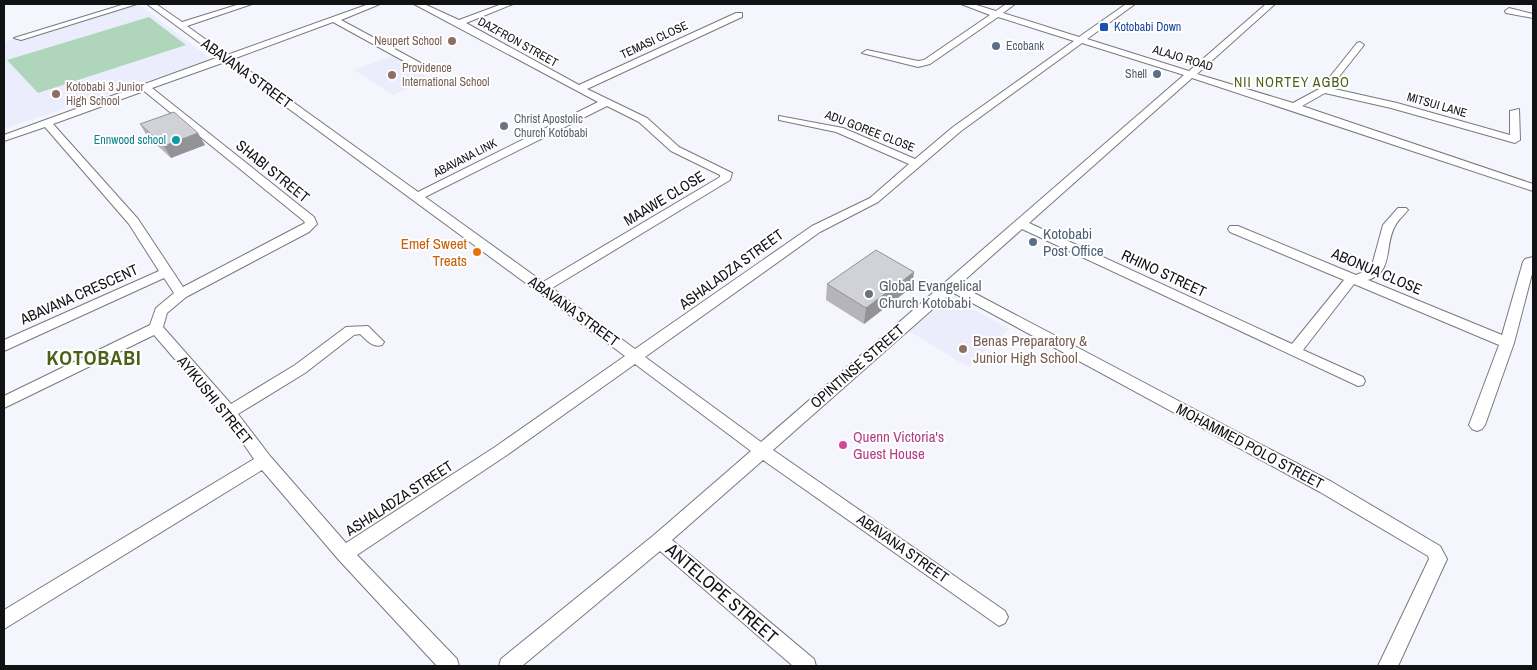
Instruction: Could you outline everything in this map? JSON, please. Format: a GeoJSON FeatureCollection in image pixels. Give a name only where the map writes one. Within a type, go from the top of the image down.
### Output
{"type":"FeatureCollection","features":[{"type":"Feature","properties":{"kind":"street"},"geometry":{"type":"LineString","coordinates":[[18,38],[134,4]]}},
{"type":"Feature","properties":{"kind":"street","name":"ABAVANA STREET"},"geometry":{"type":"LineString","coordinates":[[151,4],[543,288],[761,450],[999,617]]}},
{"type":"Feature","properties":{"kind":"street"},"geometry":{"type":"LineString","coordinates":[[181,25],[248,4]]}},
{"type":"Feature","properties":{"kind":"street"},"geometry":{"type":"LineString","coordinates":[[4,138],[376,4]]}},
{"type":"Feature","properties":{"kind":"street","name":"DAZFRON STREET"},"geometry":{"type":"LineString","coordinates":[[418,4],[459,23],[605,103]]}},
{"type":"Feature","properties":{"kind":"street"},"geometry":{"type":"LineString","coordinates":[[459,23],[509,4]]}},
{"type":"Feature","properties":{"kind":"street","name":"ALAJO ROAD"},"geometry":{"type":"LineString","coordinates":[[965,4],[996,12],[1294,107],[1533,188]]}},
{"type":"Feature","properties":{"kind":"street"},"geometry":{"type":"LineString","coordinates":[[867,53],[918,64],[926,62],[996,12],[1011,4]]}},
{"type":"Feature","properties":{"kind":"street","name":"ASHALADZA STREET"},"geometry":{"type":"LineString","coordinates":[[344,554],[501,451],[816,228],[874,200],[957,129],[1131,4]]}},
{"type":"Feature","properties":{"kind":"street","name":"OPINTINSE STREET"},"geometry":{"type":"LineString","coordinates":[[508,666],[660,540],[761,450],[952,286],[1271,4]]}},
{"type":"Feature","properties":{"kind":"street"},"geometry":{"type":"LineString","coordinates":[[1509,11],[1533,16]]}},
{"type":"Feature","properties":{"kind":"street","name":"TEMASI CLOSE"},"geometry":{"type":"LineString","coordinates":[[579,89],[739,15]]}},
{"type":"Feature","properties":{"kind":"street"},"geometry":{"type":"LineString","coordinates":[[333,19],[425,69]]}},
{"type":"Feature","properties":{"kind":"street"},"geometry":{"type":"LineString","coordinates":[[1294,107],[1324,90],[1360,44]]}},
{"type":"Feature","properties":{"kind":"street","name":"SHABI STREET"},"geometry":{"type":"LineString","coordinates":[[145,87],[310,220],[311,224],[306,229],[181,294]]}},
{"type":"Feature","properties":{"kind":"street","name":"MITSUI LANE"},"geometry":{"type":"LineString","coordinates":[[1324,90],[1393,105],[1515,140],[1515,111]]}},
{"type":"Feature","properties":{"kind":"street","name":"ABAVANA LINK"},"geometry":{"type":"LineString","coordinates":[[417,197],[605,103]]}},
{"type":"Feature","properties":{"kind":"street","name":"MAAWE CLOSE"},"geometry":{"type":"LineString","coordinates":[[543,288],[726,178],[726,173],[723,171],[675,149],[636,116],[605,103]]}},
{"type":"Feature","properties":{"kind":"street","name":"ADU GOREE CLOSE"},"geometry":{"type":"LineString","coordinates":[[783,118],[839,130],[918,164]]}},
{"type":"Feature","properties":{"kind":"street"},"geometry":{"type":"LineString","coordinates":[[4,402],[156,328],[161,311],[181,294],[134,222],[46,122]]}},
{"type":"Feature","properties":{"kind":"street"},"geometry":{"type":"LineString","coordinates":[[1294,351],[1354,278],[1373,274],[1377,270],[1390,225],[1402,210]]}},
{"type":"Feature","properties":{"kind":"street","name":"RHINO STREET"},"geometry":{"type":"LineString","coordinates":[[1020,224],[1358,382]]}},
{"type":"Feature","properties":{"kind":"street","name":"ABONUA CLOSE"},"geometry":{"type":"LineString","coordinates":[[1234,228],[1507,344]]}},
{"type":"Feature","properties":{"kind":"street"},"geometry":{"type":"LineString","coordinates":[[1477,425],[1507,344],[1529,262],[1533,261]]}},
{"type":"Feature","properties":{"kind":"street","name":"ABAVANA CRESCENT"},"geometry":{"type":"LineString","coordinates":[[4,346],[168,272]]}},
{"type":"Feature","properties":{"kind":"street","name":"MOHAMMED POLO STREET"},"geometry":{"type":"LineString","coordinates":[[952,286],[1326,487],[1434,551],[1438,559],[1388,666]]}},
{"type":"Feature","properties":{"kind":"street","name":"AYIKUSHI STREET"},"geometry":{"type":"LineString","coordinates":[[156,328],[229,412],[264,461],[344,554],[450,666]]}},
{"type":"Feature","properties":{"kind":"street"},"geometry":{"type":"LineString","coordinates":[[229,412],[300,369],[351,330],[363,329],[377,342]]}},
{"type":"Feature","properties":{"kind":"street"},"geometry":{"type":"LineString","coordinates":[[4,620],[264,461]]}},
{"type":"Feature","properties":{"kind":"street","name":"ANTELOPE STREET"},"geometry":{"type":"LineString","coordinates":[[660,540],[807,666]]}},
{"type":"Feature","properties":{"kind":"shaded area","name":"Kotobabi 3 Junior High School"},"geometry":{"type":"Polygon","coordinates":[[[138,4],[211,59],[4,129],[4,42],[138,4]]]}},
{"type":"Feature","properties":{"kind":"shaded area","name":"Providence International School"},"geometry":{"type":"Polygon","coordinates":[[[392,56],[431,79],[393,95],[354,70],[392,56]]]}},
{"type":"Feature","properties":{"kind":"shaded area","name":"Benas Preparatory & Junior High School"},"geometry":{"type":"Polygon","coordinates":[[[950,296],[1009,329],[968,367],[909,331],[950,296]]]}},
{"type":"Feature","properties":{"kind":"green space"},"geometry":{"type":"Polygon","coordinates":[[[149,17],[186,45],[38,93],[7,60],[149,17]]]}},
{"type":"Feature","properties":{"kind":"building"},"geometry":{"type":"Polygon","coordinates":[[[174,112],[198,133],[164,146],[140,124],[174,112]]]}},
{"type":"Feature","properties":{"kind":"building"},"geometry":{"type":"Polygon","coordinates":[[[876,250],[914,272],[866,308],[827,284],[876,250]]]}},
{"type":"Feature","properties":{"kind":"place","name":"Kotobabi Down"},"geometry":{"type":"Point","coordinates":[1104,27]}},
{"type":"Feature","properties":{"kind":"place","name":"Neupert School"},"geometry":{"type":"Point","coordinates":[452,41]}},
{"type":"Feature","properties":{"kind":"place","name":"Ecobank"},"geometry":{"type":"Point","coordinates":[996,46]}},
{"type":"Feature","properties":{"kind":"place","name":"Shell"},"geometry":{"type":"Point","coordinates":[1157,74]}},
{"type":"Feature","properties":{"kind":"place","name":"Providence International School"},"geometry":{"type":"Point","coordinates":[392,75]}},
{"type":"Feature","properties":{"kind":"place","name":"Kotobabi 3 Junior High School"},"geometry":{"type":"Point","coordinates":[56,94]}},
{"type":"Feature","properties":{"kind":"place","name":"Christ Apostolic Church Kotobabi"},"geometry":{"type":"Point","coordinates":[504,126]}},
{"type":"Feature","properties":{"kind":"place","name":"Ennwood school"},"geometry":{"type":"Point","coordinates":[176,140]}},
{"type":"Feature","properties":{"kind":"place","name":"Kotobabi Post Office"},"geometry":{"type":"Point","coordinates":[1033,242]}},
{"type":"Feature","properties":{"kind":"place","name":"Emef Sweet Treats"},"geometry":{"type":"Point","coordinates":[477,252]}},
{"type":"Feature","properties":{"kind":"place","name":"Global Evangelical Church Kotobabi"},"geometry":{"type":"Point","coordinates":[869,294]}},
{"type":"Feature","properties":{"kind":"place","name":"Benas Preparatory & Junior High School"},"geometry":{"type":"Point","coordinates":[963,349]}},
{"type":"Feature","properties":{"kind":"place","name":"Quenn Victoria's Guest House"},"geometry":{"type":"Point","coordinates":[843,445]}},
{"type":"Feature","properties":{"kind":"district","name":"NII NORTEY AGBO"},"geometry":{"type":"Point","coordinates":[1292,82]}},
{"type":"Feature","properties":{"kind":"district","name":"KOTOBABI"},"geometry":{"type":"Point","coordinates":[94,357]}}]}
